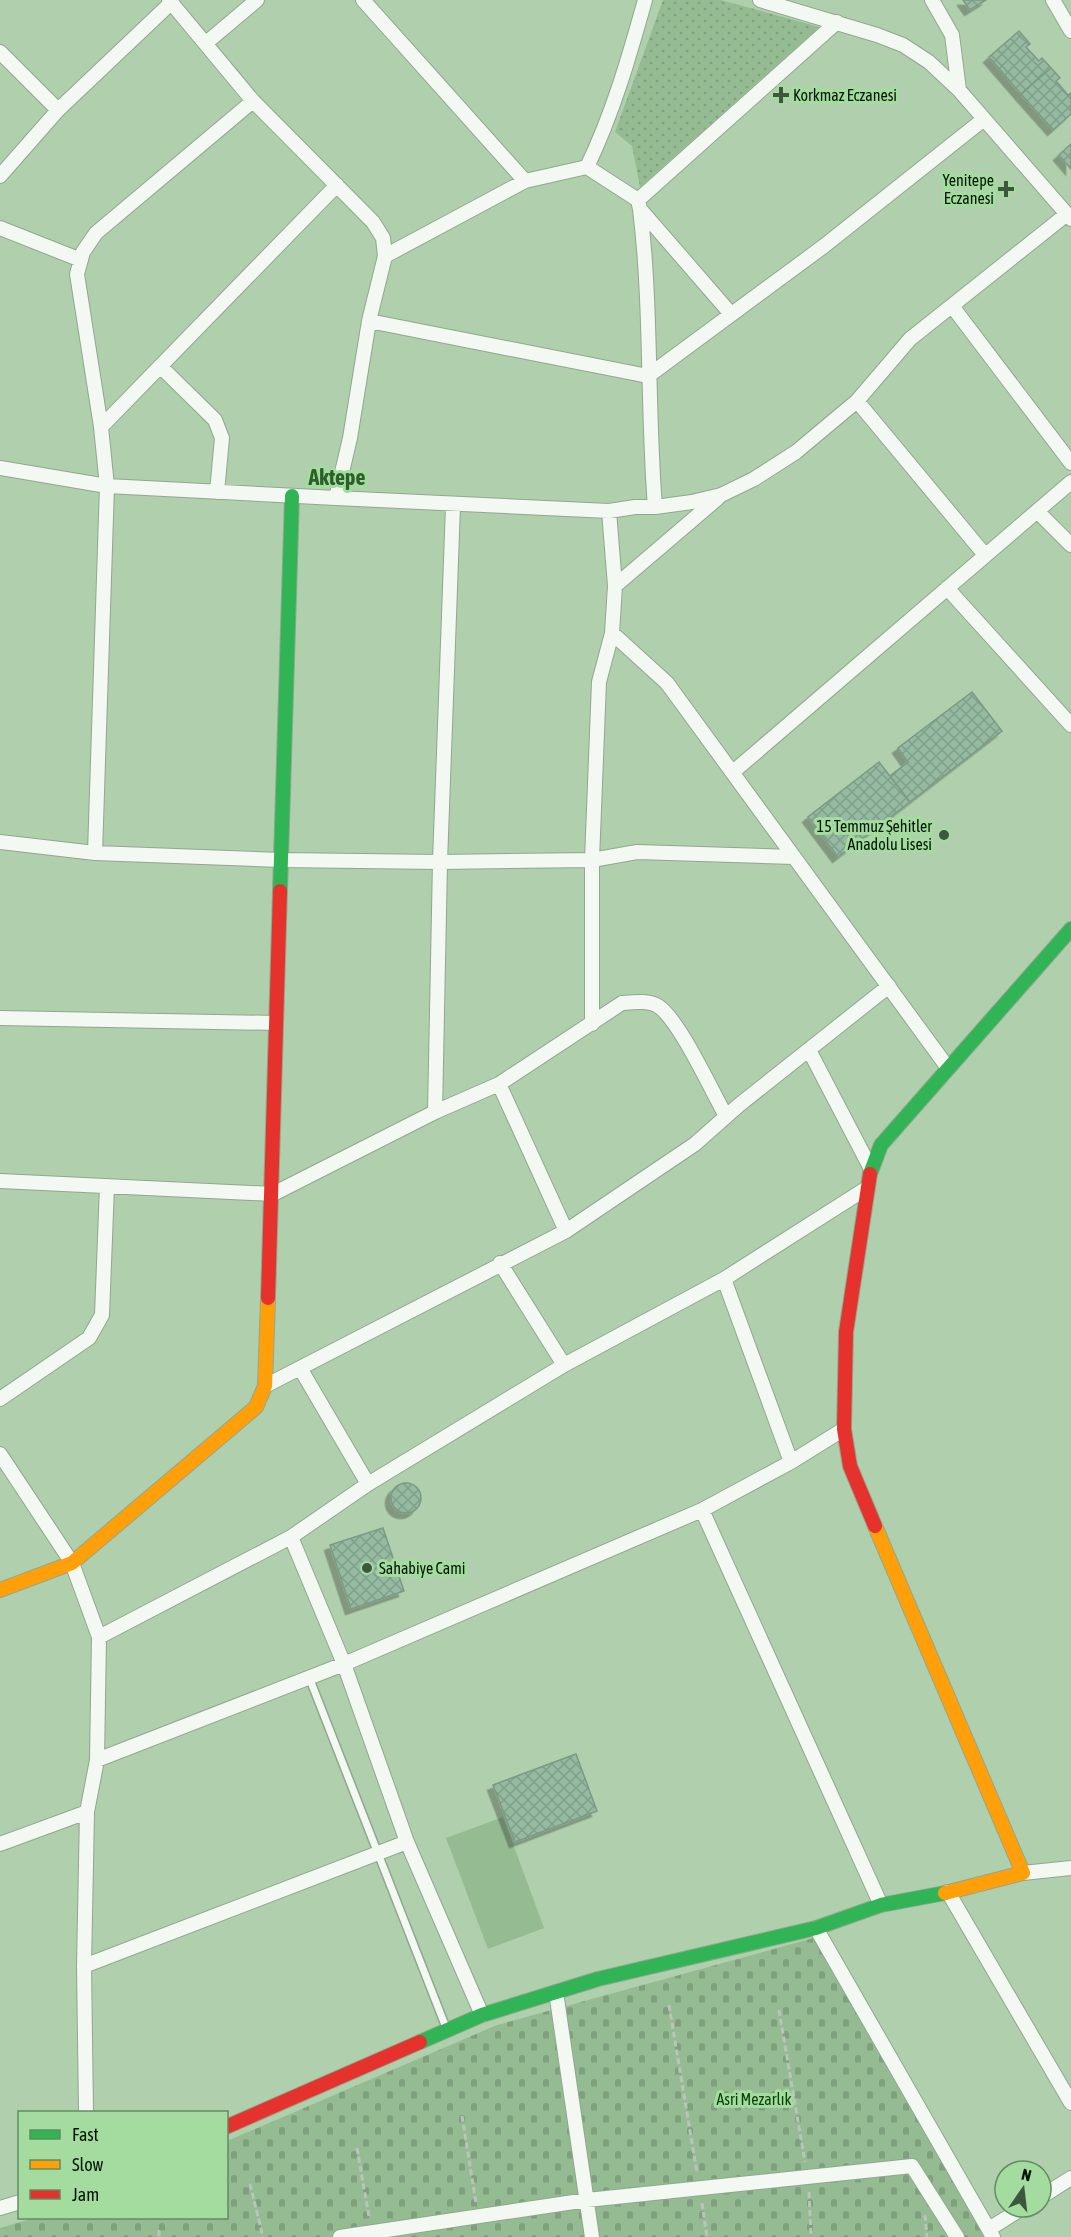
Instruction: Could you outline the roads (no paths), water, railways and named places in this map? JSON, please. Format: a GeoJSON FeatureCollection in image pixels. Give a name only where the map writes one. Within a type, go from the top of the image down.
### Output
{"type":"FeatureCollection","features":[{"type":"Feature","properties":{"kind":"street"},"geometry":{"type":"LineString","coordinates":[[206,44],[257,0]]}},
{"type":"Feature","properties":{"kind":"street"},"geometry":{"type":"LineString","coordinates":[[587,167],[604,132],[623,77],[645,0]]}},
{"type":"Feature","properties":{"kind":"street"},"geometry":{"type":"LineString","coordinates":[[0,468],[108,486],[453,506],[609,511],[692,502],[721,495],[754,479],[796,452],[857,401],[910,339],[1069,217],[959,90],[929,62],[903,45],[837,22],[760,0]]}},
{"type":"Feature","properties":{"kind":"street"},"geometry":{"type":"LineString","coordinates":[[932,0],[952,35],[959,90]]}},
{"type":"Feature","properties":{"kind":"street"},"geometry":{"type":"LineString","coordinates":[[1053,0],[1071,31]]}},
{"type":"Feature","properties":{"kind":"street"},"geometry":{"type":"LineString","coordinates":[[0,176],[58,110],[170,1],[253,101],[373,222],[383,238],[385,256],[369,321],[350,438],[336,498]]}},
{"type":"Feature","properties":{"kind":"street"},"geometry":{"type":"LineString","coordinates":[[372,3],[525,181]]}},
{"type":"Feature","properties":{"kind":"street"},"geometry":{"type":"LineString","coordinates":[[639,204],[837,22]]}},
{"type":"Feature","properties":{"kind":"street"},"geometry":{"type":"LineString","coordinates":[[0,52],[58,110]]}},
{"type":"Feature","properties":{"kind":"street"},"geometry":{"type":"LineString","coordinates":[[95,853],[108,486],[77,274],[81,260],[96,233],[253,101]]}},
{"type":"Feature","properties":{"kind":"street"},"geometry":{"type":"LineString","coordinates":[[369,321],[648,376],[824,246],[984,119]]}},
{"type":"Feature","properties":{"kind":"street"},"geometry":{"type":"LineString","coordinates":[[385,256],[525,181],[587,167],[639,204],[732,314]]}},
{"type":"Feature","properties":{"kind":"street"},"geometry":{"type":"LineString","coordinates":[[101,427],[337,185]]}},
{"type":"Feature","properties":{"kind":"street"},"geometry":{"type":"LineString","coordinates":[[639,204],[648,267],[648,376],[655,507]]}},
{"type":"Feature","properties":{"kind":"street"},"geometry":{"type":"LineString","coordinates":[[0,228],[81,260]]}},
{"type":"Feature","properties":{"kind":"street"},"geometry":{"type":"LineString","coordinates":[[952,306],[1071,463]]}},
{"type":"Feature","properties":{"kind":"street"},"geometry":{"type":"LineString","coordinates":[[160,366],[215,420],[222,438],[217,492]]}},
{"type":"Feature","properties":{"kind":"street"},"geometry":{"type":"LineString","coordinates":[[857,401],[985,555]]}},
{"type":"Feature","properties":{"kind":"street"},"geometry":{"type":"LineString","coordinates":[[733,772],[1071,482]]}},
{"type":"Feature","properties":{"kind":"street"},"geometry":{"type":"LineString","coordinates":[[615,586],[721,495]]}},
{"type":"Feature","properties":{"kind":"street"},"geometry":{"type":"LineString","coordinates":[[0,1590],[72,1563],[256,1407],[265,1386],[273,1194],[280,860],[292,496]]}},
{"type":"Feature","properties":{"kind":"street"},"geometry":{"type":"LineString","coordinates":[[435,1112],[440,862],[453,506]]}},
{"type":"Feature","properties":{"kind":"street"},"geometry":{"type":"LineString","coordinates":[[592,1024],[592,860],[599,682],[612,633],[615,586],[609,511]]}},
{"type":"Feature","properties":{"kind":"street"},"geometry":{"type":"LineString","coordinates":[[1037,511],[1071,545]]}},
{"type":"Feature","properties":{"kind":"street"},"geometry":{"type":"LineString","coordinates":[[947,588],[1071,725]]}},
{"type":"Feature","properties":{"kind":"street"},"geometry":{"type":"LineString","coordinates":[[612,633],[667,683],[948,1068]]}},
{"type":"Feature","properties":{"kind":"street"},"geometry":{"type":"LineString","coordinates":[[0,842],[95,853],[280,860],[440,862],[592,860],[637,852],[795,857]]}},
{"type":"Feature","properties":{"kind":"street"},"geometry":{"type":"LineString","coordinates":[[1023,1873],[903,1599],[850,1466],[844,1429],[846,1332],[867,1188],[871,1169],[881,1145],[1071,930]]}},
{"type":"Feature","properties":{"kind":"street"},"geometry":{"type":"LineString","coordinates":[[265,1386],[500,1263],[567,1231],[695,1144],[726,1116],[889,986]]}},
{"type":"Feature","properties":{"kind":"street"},"geometry":{"type":"LineString","coordinates":[[0,1181],[273,1194],[435,1112],[499,1084],[622,1003],[640,1001],[658,1006],[672,1019],[726,1116]]}},
{"type":"Feature","properties":{"kind":"street"},"geometry":{"type":"LineString","coordinates":[[0,1018],[276,1023]]}},
{"type":"Feature","properties":{"kind":"street"},"geometry":{"type":"LineString","coordinates":[[809,1050],[871,1169]]}},
{"type":"Feature","properties":{"kind":"street"},"geometry":{"type":"LineString","coordinates":[[499,1084],[567,1231]]}},
{"type":"Feature","properties":{"kind":"street"},"geometry":{"type":"LineString","coordinates":[[0,1399],[89,1338],[102,1315],[107,1186]]}},
{"type":"Feature","properties":{"kind":"street"},"geometry":{"type":"LineString","coordinates":[[99,1637],[291,1537],[368,1484],[564,1365],[724,1279],[867,1188]]}},
{"type":"Feature","properties":{"kind":"street"},"geometry":{"type":"LineString","coordinates":[[500,1263],[564,1365]]}},
{"type":"Feature","properties":{"kind":"street"},"geometry":{"type":"LineString","coordinates":[[724,1279],[791,1462]]}},
{"type":"Feature","properties":{"kind":"street"},"geometry":{"type":"LineString","coordinates":[[300,1368],[368,1484]]}},
{"type":"Feature","properties":{"kind":"street"},"geometry":{"type":"LineString","coordinates":[[97,1760],[344,1664],[702,1510],[791,1462],[844,1429]]}},
{"type":"Feature","properties":{"kind":"street"},"geometry":{"type":"LineString","coordinates":[[0,1454],[72,1563],[99,1637],[97,1760],[87,1812],[84,1966],[86,2111]]}},
{"type":"Feature","properties":{"kind":"street"},"geometry":{"type":"LineString","coordinates":[[702,1510],[881,1905]]}},
{"type":"Feature","properties":{"kind":"street"},"geometry":{"type":"LineString","coordinates":[[291,1537],[344,1664],[407,1842],[482,2015]]}},
{"type":"Feature","properties":{"kind":"street"},"geometry":{"type":"LineString","coordinates":[[0,1844],[87,1812]]}},
{"type":"Feature","properties":{"kind":"street"},"geometry":{"type":"LineString","coordinates":[[84,1966],[407,1842]]}},
{"type":"Feature","properties":{"kind":"street"},"geometry":{"type":"LineString","coordinates":[[228,2126],[482,2015],[598,1979],[816,1928],[881,1905],[948,1892],[1023,1873],[1071,1868]]}},
{"type":"Feature","properties":{"kind":"street"},"geometry":{"type":"LineString","coordinates":[[948,1892],[1071,2103]]}},
{"type":"Feature","properties":{"kind":"street"},"geometry":{"type":"LineString","coordinates":[[816,1928],[991,2233],[1009,2219]]}},
{"type":"Feature","properties":{"kind":"street"},"geometry":{"type":"LineString","coordinates":[[556,1992],[592,2237]]}},
{"type":"Feature","properties":{"kind":"street"},"geometry":{"type":"LineString","coordinates":[[340,2237],[587,2200],[912,2166],[957,2237]]}},
{"type":"Feature","properties":{"kind":"street"},"geometry":{"type":"LineString","coordinates":[[1053,2189],[1071,2178]]}},
{"type":"Feature","properties":{"kind":"street"},"geometry":{"type":"LineString","coordinates":[[0,2208],[18,2203]]}},
{"type":"Feature","properties":{"kind":"lane"},"geometry":{"type":"LineString","coordinates":[[309,1677],[448,2031]]}},
{"type":"Feature","properties":{"kind":"place","name":"Korkmaz Eczanesi"},"geometry":{"type":"Point","coordinates":[781,95]}},
{"type":"Feature","properties":{"kind":"place","name":"Yenitepe Eczanesi"},"geometry":{"type":"Point","coordinates":[1006,189]}},
{"type":"Feature","properties":{"kind":"place","name":"15 Temmuz Şehitler Anadolu Lisesi"},"geometry":{"type":"Point","coordinates":[944,835]}},
{"type":"Feature","properties":{"kind":"place","name":"Sahabiye Cami"},"geometry":{"type":"Point","coordinates":[367,1568]}},
{"type":"Feature","properties":{"kind":"district","name":"Aktepe"},"geometry":{"type":"Point","coordinates":[337,477]}},
{"type":"Feature","properties":{"kind":"park label","name":"Asri Mezarlık"},"geometry":{"type":"Point","coordinates":[754,2099]}}]}
